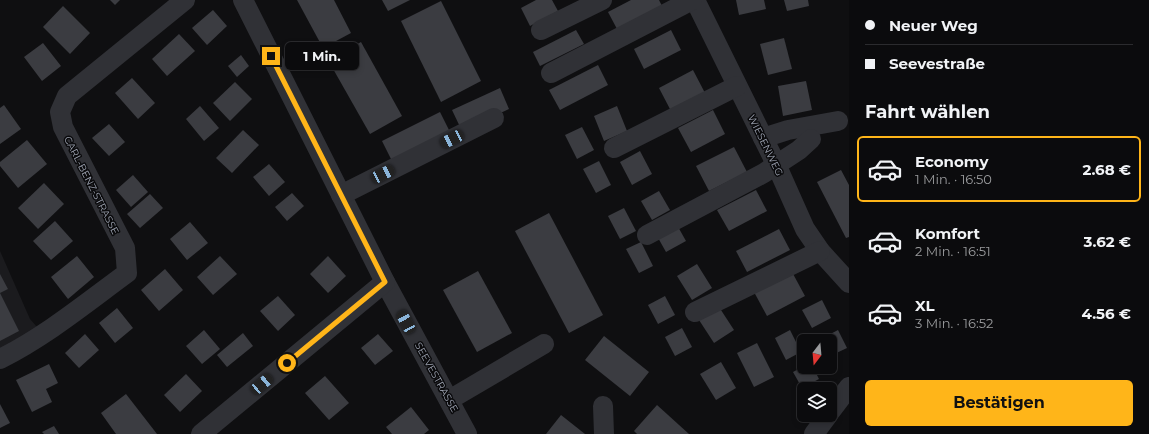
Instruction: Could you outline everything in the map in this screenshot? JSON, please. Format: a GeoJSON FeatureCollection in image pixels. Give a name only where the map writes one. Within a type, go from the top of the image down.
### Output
{"type":"FeatureCollection","features":[{"type":"Feature","properties":{"kind":"street","name":"CARL-BENZ-STRASSE"},"geometry":{"type":"LineString","coordinates":[[0,359],[24,347],[127,273],[125,248],[63,128],[60,112],[67,96],[185,0]]}},
{"type":"Feature","properties":{"kind":"street","name":"SEEVESTRASSE"},"geometry":{"type":"LineString","coordinates":[[243,0],[385,282],[449,400],[464,433]]}},
{"type":"Feature","properties":{"kind":"street"},"geometry":{"type":"LineString","coordinates":[[541,30],[602,0]]}},
{"type":"Feature","properties":{"kind":"street"},"geometry":{"type":"LineString","coordinates":[[551,74],[694,0]]}},
{"type":"Feature","properties":{"kind":"street","name":"WIESENWEG"},"geometry":{"type":"LineString","coordinates":[[694,0],[776,164],[805,229],[820,251],[849,283]]}},
{"type":"Feature","properties":{"kind":"street"},"geometry":{"type":"LineString","coordinates":[[614,148],[737,86]]}},
{"type":"Feature","properties":{"kind":"street"},"geometry":{"type":"LineString","coordinates":[[341,195],[494,118]]}},
{"type":"Feature","properties":{"kind":"street"},"geometry":{"type":"LineString","coordinates":[[763,138],[788,130],[838,121]]}},
{"type":"Feature","properties":{"kind":"street"},"geometry":{"type":"LineString","coordinates":[[647,235],[764,173],[799,150],[811,139]]}},
{"type":"Feature","properties":{"kind":"street"},"geometry":{"type":"LineString","coordinates":[[695,312],[820,251]]}},
{"type":"Feature","properties":{"kind":"street"},"geometry":{"type":"LineString","coordinates":[[201,434],[385,282]]}},
{"type":"Feature","properties":{"kind":"street"},"geometry":{"type":"LineString","coordinates":[[449,400],[544,344]]}},
{"type":"Feature","properties":{"kind":"street"},"geometry":{"type":"LineString","coordinates":[[837,403],[849,387]]}},
{"type":"Feature","properties":{"kind":"street"},"geometry":{"type":"LineString","coordinates":[[603,406],[604,434]]}},
{"type":"Feature","properties":{"kind":"street"},"geometry":{"type":"LineString","coordinates":[[814,434],[823,422]]}},
{"type":"Feature","properties":{"kind":"shaded area"},"geometry":{"type":"Polygon","coordinates":[[[0,251],[30,319],[43,334],[0,359],[0,251]]]}},
{"type":"Feature","properties":{"kind":"building"},"geometry":{"type":"Polygon","coordinates":[[[110,0],[120,0],[115,5],[110,0]]]}},
{"type":"Feature","properties":{"kind":"building"},"geometry":{"type":"Polygon","coordinates":[[[297,0],[334,0],[351,33],[323,48],[297,0]]]}},
{"type":"Feature","properties":{"kind":"building"},"geometry":{"type":"Polygon","coordinates":[[[382,0],[410,0],[388,11],[382,0]]]}},
{"type":"Feature","properties":{"kind":"building"},"geometry":{"type":"Polygon","coordinates":[[[536,0],[552,0],[558,11],[530,26],[521,8],[536,0]]]}},
{"type":"Feature","properties":{"kind":"building"},"geometry":{"type":"Polygon","coordinates":[[[631,0],[659,0],[662,6],[617,29],[608,12],[631,0]]]}},
{"type":"Feature","properties":{"kind":"building"},"geometry":{"type":"Polygon","coordinates":[[[736,0],[764,0],[766,9],[739,15],[736,0]]]}},
{"type":"Feature","properties":{"kind":"building"},"geometry":{"type":"Polygon","coordinates":[[[784,0],[808,0],[809,6],[787,11],[784,0]]]}},
{"type":"Feature","properties":{"kind":"building"},"geometry":{"type":"Polygon","coordinates":[[[441,1],[481,81],[441,102],[401,21],[441,1]]]}},
{"type":"Feature","properties":{"kind":"building"},"geometry":{"type":"Polygon","coordinates":[[[63,6],[90,33],[70,54],[43,27],[63,6]]]}},
{"type":"Feature","properties":{"kind":"building"},"geometry":{"type":"Polygon","coordinates":[[[213,10],[227,26],[207,45],[192,28],[213,10]]]}},
{"type":"Feature","properties":{"kind":"building"},"geometry":{"type":"Polygon","coordinates":[[[576,30],[584,44],[540,66],[533,52],[576,30]]]}},
{"type":"Feature","properties":{"kind":"building"},"geometry":{"type":"Polygon","coordinates":[[[671,30],[681,50],[644,69],[634,49],[671,30]]]}},
{"type":"Feature","properties":{"kind":"building"},"geometry":{"type":"Polygon","coordinates":[[[179,34],[195,51],[167,76],[152,59],[179,34]]]}},
{"type":"Feature","properties":{"kind":"building"},"geometry":{"type":"Polygon","coordinates":[[[784,38],[792,69],[768,75],[760,44],[784,38]]]}},
{"type":"Feature","properties":{"kind":"building"},"geometry":{"type":"Polygon","coordinates":[[[361,42],[402,116],[370,134],[328,60],[361,42]]]}},
{"type":"Feature","properties":{"kind":"building"},"geometry":{"type":"Polygon","coordinates":[[[43,43],[61,66],[42,81],[24,57],[43,43]]]}},
{"type":"Feature","properties":{"kind":"building"},"geometry":{"type":"Polygon","coordinates":[[[241,55],[249,66],[237,77],[228,66],[241,55]]]}},
{"type":"Feature","properties":{"kind":"building"},"geometry":{"type":"Polygon","coordinates":[[[598,65],[608,85],[560,110],[549,90],[598,65]]]}},
{"type":"Feature","properties":{"kind":"building"},"geometry":{"type":"Polygon","coordinates":[[[693,70],[705,93],[671,111],[659,88],[693,70]]]}},
{"type":"Feature","properties":{"kind":"building"},"geometry":{"type":"Polygon","coordinates":[[[132,78],[155,103],[138,119],[115,93],[132,78]]]}},
{"type":"Feature","properties":{"kind":"building"},"geometry":{"type":"Polygon","coordinates":[[[806,81],[812,110],[783,116],[778,86],[806,81]]]}},
{"type":"Feature","properties":{"kind":"building"},"geometry":{"type":"Polygon","coordinates":[[[235,82],[252,99],[230,121],[213,103],[235,82]]]}},
{"type":"Feature","properties":{"kind":"building"},"geometry":{"type":"Polygon","coordinates":[[[500,88],[509,109],[462,131],[452,110],[500,88]]]}},
{"type":"Feature","properties":{"kind":"building"},"geometry":{"type":"Polygon","coordinates":[[[4,105],[21,129],[0,144],[0,108],[4,105]]]}},
{"type":"Feature","properties":{"kind":"building"},"geometry":{"type":"Polygon","coordinates":[[[200,106],[219,128],[204,141],[186,119],[200,106]]]}},
{"type":"Feature","properties":{"kind":"building"},"geometry":{"type":"Polygon","coordinates":[[[617,106],[627,131],[604,141],[594,116],[617,106]]]}},
{"type":"Feature","properties":{"kind":"building"},"geometry":{"type":"Polygon","coordinates":[[[713,110],[725,134],[691,152],[678,128],[713,110]]]}},
{"type":"Feature","properties":{"kind":"building"},"geometry":{"type":"Polygon","coordinates":[[[440,112],[450,132],[392,161],[382,141],[440,112]]]}},
{"type":"Feature","properties":{"kind":"building"},"geometry":{"type":"Polygon","coordinates":[[[109,124],[125,142],[109,156],[92,138],[109,124]]]}},
{"type":"Feature","properties":{"kind":"building"},"geometry":{"type":"Polygon","coordinates":[[[582,127],[594,150],[577,159],[565,135],[582,127]]]}},
{"type":"Feature","properties":{"kind":"building"},"geometry":{"type":"Polygon","coordinates":[[[243,130],[259,145],[232,173],[216,158],[243,130]]]}},
{"type":"Feature","properties":{"kind":"building"},"geometry":{"type":"Polygon","coordinates":[[[27,140],[47,164],[18,188],[0,166],[0,162],[27,140]]]}},
{"type":"Feature","properties":{"kind":"building"},"geometry":{"type":"Polygon","coordinates":[[[734,147],[747,172],[709,191],[696,166],[734,147]]]}},
{"type":"Feature","properties":{"kind":"building"},"geometry":{"type":"Polygon","coordinates":[[[640,151],[652,174],[632,185],[620,162],[640,151]]]}},
{"type":"Feature","properties":{"kind":"building"},"geometry":{"type":"Polygon","coordinates":[[[599,161],[611,185],[596,193],[583,169],[599,161]]]}},
{"type":"Feature","properties":{"kind":"building"},"geometry":{"type":"Polygon","coordinates":[[[269,164],[285,182],[269,196],[253,177],[269,164]]]}},
{"type":"Feature","properties":{"kind":"building"},"geometry":{"type":"Polygon","coordinates":[[[841,170],[849,185],[849,237],[846,238],[817,182],[841,170]]]}},
{"type":"Feature","properties":{"kind":"building"},"geometry":{"type":"Polygon","coordinates":[[[133,175],[148,192],[131,207],[116,190],[133,175]]]}},
{"type":"Feature","properties":{"kind":"building"},"geometry":{"type":"Polygon","coordinates":[[[44,183],[64,204],[38,229],[18,208],[44,183]]]}},
{"type":"Feature","properties":{"kind":"building"},"geometry":{"type":"Polygon","coordinates":[[[756,190],[767,211],[729,231],[717,210],[756,190]]]}},
{"type":"Feature","properties":{"kind":"building"},"geometry":{"type":"Polygon","coordinates":[[[659,191],[670,210],[652,220],[641,201],[659,191]]]}},
{"type":"Feature","properties":{"kind":"building"},"geometry":{"type":"Polygon","coordinates":[[[292,193],[304,206],[287,221],[275,207],[292,193]]]}},
{"type":"Feature","properties":{"kind":"building"},"geometry":{"type":"Polygon","coordinates":[[[150,194],[163,208],[140,228],[127,214],[150,194]]]}},
{"type":"Feature","properties":{"kind":"building"},"geometry":{"type":"Polygon","coordinates":[[[624,208],[636,231],[620,239],[608,216],[624,208]]]}},
{"type":"Feature","properties":{"kind":"building"},"geometry":{"type":"Polygon","coordinates":[[[549,213],[603,315],[569,333],[515,231],[549,213]]]}},
{"type":"Feature","properties":{"kind":"building"},"geometry":{"type":"Polygon","coordinates":[[[55,221],[73,241],[51,260],[33,241],[55,221]]]}},
{"type":"Feature","properties":{"kind":"building"},"geometry":{"type":"Polygon","coordinates":[[[190,222],[208,243],[187,260],[170,239],[190,222]]]}},
{"type":"Feature","properties":{"kind":"building"},"geometry":{"type":"Polygon","coordinates":[[[677,225],[686,241],[666,252],[657,236],[677,225]]]}},
{"type":"Feature","properties":{"kind":"building"},"geometry":{"type":"Polygon","coordinates":[[[779,229],[790,250],[747,272],[736,251],[779,229]]]}},
{"type":"Feature","properties":{"kind":"building"},"geometry":{"type":"Polygon","coordinates":[[[641,242],[653,266],[639,273],[626,249],[641,242]]]}},
{"type":"Feature","properties":{"kind":"building"},"geometry":{"type":"Polygon","coordinates":[[[77,256],[94,277],[68,299],[51,277],[77,256]]]}},
{"type":"Feature","properties":{"kind":"building"},"geometry":{"type":"Polygon","coordinates":[[[220,256],[237,274],[213,295],[197,277],[220,256]]]}},
{"type":"Feature","properties":{"kind":"building"},"geometry":{"type":"Polygon","coordinates":[[[328,256],[346,276],[328,293],[310,274],[328,256]]]}},
{"type":"Feature","properties":{"kind":"building"},"geometry":{"type":"Polygon","coordinates":[[[697,264],[712,288],[692,300],[677,276],[697,264]]]}},
{"type":"Feature","properties":{"kind":"building"},"geometry":{"type":"Polygon","coordinates":[[[165,269],[183,290],[159,311],[141,290],[165,269]]]}},
{"type":"Feature","properties":{"kind":"building"},"geometry":{"type":"Polygon","coordinates":[[[478,271],[512,333],[477,352],[443,290],[478,271]]]}},
{"type":"Feature","properties":{"kind":"building"},"geometry":{"type":"Polygon","coordinates":[[[792,272],[805,296],[767,316],[754,292],[792,272]]]}},
{"type":"Feature","properties":{"kind":"building"},"geometry":{"type":"Polygon","coordinates":[[[0,274],[8,289],[0,293],[0,274]]]}},
{"type":"Feature","properties":{"kind":"building"},"geometry":{"type":"Polygon","coordinates":[[[0,293],[19,331],[0,341],[0,293]]]}},
{"type":"Feature","properties":{"kind":"building"},"geometry":{"type":"Polygon","coordinates":[[[278,296],[295,315],[278,331],[260,311],[278,296]]]}},
{"type":"Feature","properties":{"kind":"building"},"geometry":{"type":"Polygon","coordinates":[[[665,296],[675,315],[658,324],[648,305],[665,296]]]}},
{"type":"Feature","properties":{"kind":"building"},"geometry":{"type":"Polygon","coordinates":[[[822,300],[831,318],[812,328],[802,310],[822,300]]]}},
{"type":"Feature","properties":{"kind":"building"},"geometry":{"type":"Polygon","coordinates":[[[719,307],[734,330],[714,343],[699,320],[719,307]]]}},
{"type":"Feature","properties":{"kind":"building"},"geometry":{"type":"Polygon","coordinates":[[[117,308],[133,328],[115,343],[99,323],[117,308]]]}},
{"type":"Feature","properties":{"kind":"building"},"geometry":{"type":"Polygon","coordinates":[[[682,328],[692,347],[675,356],[665,337],[682,328]]]}},
{"type":"Feature","properties":{"kind":"building"},"geometry":{"type":"Polygon","coordinates":[[[204,330],[220,349],[202,364],[186,346],[204,330]]]}},
{"type":"Feature","properties":{"kind":"building"},"geometry":{"type":"Polygon","coordinates":[[[790,330],[797,344],[797,354],[786,360],[775,338],[790,330]]]}},
{"type":"Feature","properties":{"kind":"building"},"geometry":{"type":"Polygon","coordinates":[[[838,330],[847,348],[837,353],[837,334],[830,334],[838,330]]]}},
{"type":"Feature","properties":{"kind":"building"},"geometry":{"type":"Polygon","coordinates":[[[243,333],[253,346],[227,367],[217,355],[243,333]]]}},
{"type":"Feature","properties":{"kind":"building"},"geometry":{"type":"Polygon","coordinates":[[[85,334],[99,350],[79,368],[65,353],[85,334]]]}},
{"type":"Feature","properties":{"kind":"building"},"geometry":{"type":"Polygon","coordinates":[[[378,334],[393,351],[375,365],[361,348],[378,334]]]}},
{"type":"Feature","properties":{"kind":"building"},"geometry":{"type":"Polygon","coordinates":[[[604,336],[649,372],[630,396],[585,360],[604,336]]]}},
{"type":"Feature","properties":{"kind":"building"},"geometry":{"type":"Polygon","coordinates":[[[757,343],[774,377],[754,387],[737,353],[757,343]]]}},
{"type":"Feature","properties":{"kind":"building"},"geometry":{"type":"Polygon","coordinates":[[[721,362],[736,388],[716,400],[700,374],[721,362]]]}},
{"type":"Feature","properties":{"kind":"building"},"geometry":{"type":"Polygon","coordinates":[[[49,364],[58,383],[46,389],[52,402],[32,412],[16,380],[49,364]]]}},
{"type":"Feature","properties":{"kind":"building"},"geometry":{"type":"Polygon","coordinates":[[[797,370],[797,374],[816,374],[819,379],[813,382],[799,382],[793,372],[797,370]]]}},
{"type":"Feature","properties":{"kind":"building"},"geometry":{"type":"Polygon","coordinates":[[[186,374],[202,391],[180,412],[164,395],[186,374]]]}},
{"type":"Feature","properties":{"kind":"building"},"geometry":{"type":"Polygon","coordinates":[[[325,376],[349,403],[329,420],[305,393],[325,376]]]}},
{"type":"Feature","properties":{"kind":"building"},"geometry":{"type":"Polygon","coordinates":[[[126,394],[157,434],[116,434],[101,413],[126,394]]]}},
{"type":"Feature","properties":{"kind":"building"},"geometry":{"type":"Polygon","coordinates":[[[0,404],[10,423],[0,428],[0,404]]]}},
{"type":"Feature","properties":{"kind":"building"},"geometry":{"type":"Polygon","coordinates":[[[657,405],[689,434],[637,434],[634,431],[657,405]]]}},
{"type":"Feature","properties":{"kind":"building"},"geometry":{"type":"Polygon","coordinates":[[[411,407],[429,430],[424,434],[392,434],[386,427],[411,407]]]}},
{"type":"Feature","properties":{"kind":"building"},"geometry":{"type":"Polygon","coordinates":[[[561,415],[585,434],[546,434],[561,415]]]}},
{"type":"Feature","properties":{"kind":"building"},"geometry":{"type":"Polygon","coordinates":[[[54,426],[59,434],[44,434],[42,432],[54,426]]]}},
{"type":"Feature","properties":{"kind":"route"},"geometry":{"type":"LineString","coordinates":[[271,56],[385,282],[287,363]]}}]}
